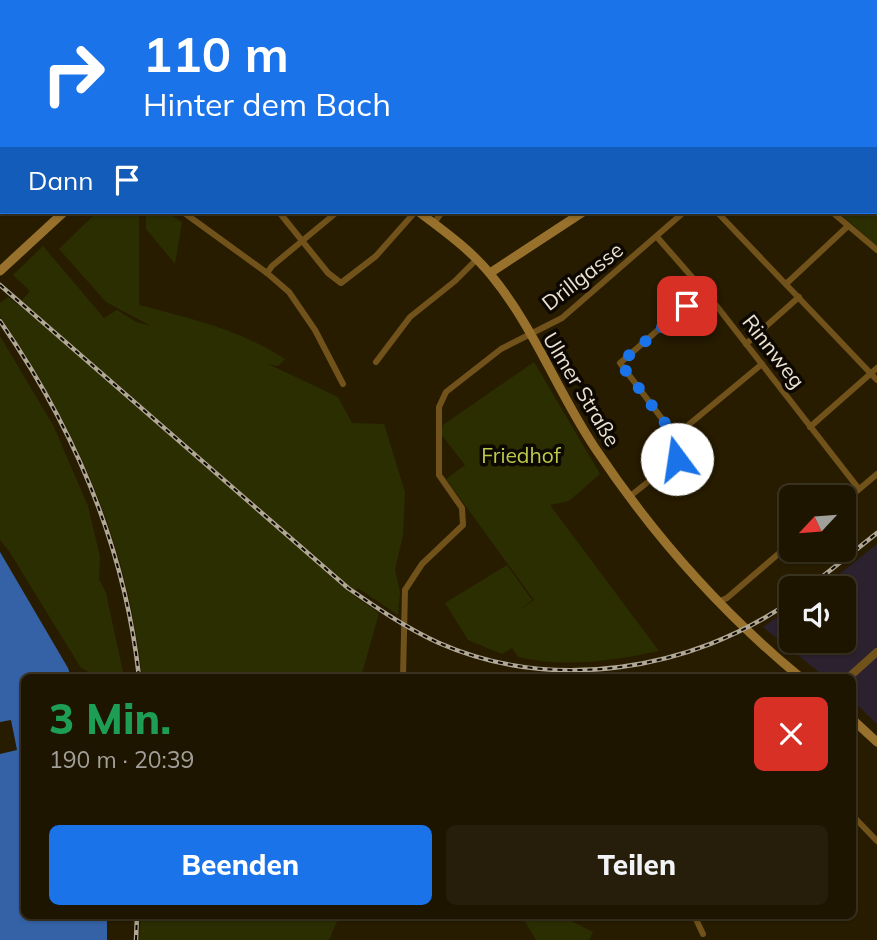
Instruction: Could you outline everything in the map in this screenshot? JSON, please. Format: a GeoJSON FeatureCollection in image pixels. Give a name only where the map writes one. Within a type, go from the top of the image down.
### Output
{"type":"FeatureCollection","features":[{"type":"Feature","properties":{"kind":"main road"},"geometry":{"type":"LineString","coordinates":[[0,271],[62,214]]}},
{"type":"Feature","properties":{"kind":"main road","name":"Ulmer Straße"},"geometry":{"type":"LineString","coordinates":[[420,214],[477,259],[490,274],[529,334],[570,409],[629,497],[682,564],[744,629],[796,674]]}},
{"type":"Feature","properties":{"kind":"main road"},"geometry":{"type":"LineString","coordinates":[[490,274],[580,214]]}},
{"type":"Feature","properties":{"kind":"main road"},"geometry":{"type":"LineString","coordinates":[[856,723],[877,742]]}},
{"type":"Feature","properties":{"kind":"street"},"geometry":{"type":"LineString","coordinates":[[186,214],[268,273],[297,303],[315,330],[343,384]]}},
{"type":"Feature","properties":{"kind":"street"},"geometry":{"type":"LineString","coordinates":[[281,214],[333,278],[344,282],[376,256],[415,214]]}},
{"type":"Feature","properties":{"kind":"street"},"geometry":{"type":"LineString","coordinates":[[268,273],[272,266],[335,214]]}},
{"type":"Feature","properties":{"kind":"street"},"geometry":{"type":"LineString","coordinates":[[434,223],[441,214]]}},
{"type":"Feature","properties":{"kind":"street","name":"Drillgasse"},"geometry":{"type":"LineString","coordinates":[[403,674],[405,590],[422,564],[463,525],[462,508],[439,475],[439,407],[452,385],[500,349],[562,318],[682,214]]}},
{"type":"Feature","properties":{"kind":"street"},"geometry":{"type":"LineString","coordinates":[[719,214],[874,371],[877,380]]}},
{"type":"Feature","properties":{"kind":"street"},"geometry":{"type":"LineString","coordinates":[[834,214],[877,250]]}},
{"type":"Feature","properties":{"kind":"street"},"geometry":{"type":"LineString","coordinates":[[786,284],[848,226]]}},
{"type":"Feature","properties":{"kind":"street","name":"Rinnweg"},"geometry":{"type":"LineString","coordinates":[[657,237],[704,290],[859,489]]}},
{"type":"Feature","properties":{"kind":"street"},"geometry":{"type":"LineString","coordinates":[[376,362],[410,317],[455,281],[477,259]]}},
{"type":"Feature","properties":{"kind":"street"},"geometry":{"type":"LineString","coordinates":[[629,497],[679,457],[681,447],[620,363],[704,290]]}},
{"type":"Feature","properties":{"kind":"street"},"geometry":{"type":"LineString","coordinates":[[746,344],[799,297]]}},
{"type":"Feature","properties":{"kind":"street"},"geometry":{"type":"LineString","coordinates":[[675,436],[762,365]]}},
{"type":"Feature","properties":{"kind":"street"},"geometry":{"type":"LineString","coordinates":[[810,427],[874,371]]}},
{"type":"Feature","properties":{"kind":"street"},"geometry":{"type":"LineString","coordinates":[[856,492],[877,474]]}},
{"type":"Feature","properties":{"kind":"street"},"geometry":{"type":"LineString","coordinates":[[718,602],[727,598],[779,553]]}},
{"type":"Feature","properties":{"kind":"street"},"geometry":{"type":"LineString","coordinates":[[852,674],[877,652]]}},
{"type":"Feature","properties":{"kind":"street"},"geometry":{"type":"LineString","coordinates":[[856,819],[877,841]]}},
{"type":"Feature","properties":{"kind":"street"},"geometry":{"type":"LineString","coordinates":[[696,919],[702,934]]}},
{"type":"Feature","properties":{"kind":"shaded area"},"geometry":{"type":"Polygon","coordinates":[[[877,544],[877,724],[856,704],[856,674],[821,674],[795,653],[856,653],[856,576],[837,576],[877,544]]]}},
{"type":"Feature","properties":{"kind":"shaded area"},"geometry":{"type":"Polygon","coordinates":[[[779,616],[779,640],[763,627],[779,616]]]}},
{"type":"Feature","properties":{"kind":"green space"},"geometry":{"type":"Polygon","coordinates":[[[95,214],[139,214],[139,305],[214,326],[251,340],[285,359],[278,366],[268,364],[338,397],[352,423],[384,424],[405,492],[403,535],[395,570],[400,592],[398,615],[358,588],[353,595],[379,613],[362,674],[142,674],[125,579],[94,488],[52,401],[0,316],[0,303],[8,297],[18,305],[30,291],[13,275],[43,246],[104,318],[117,310],[136,322],[151,326],[106,302],[59,249],[95,214]]]}},
{"type":"Feature","properties":{"kind":"green space"},"geometry":{"type":"Polygon","coordinates":[[[146,214],[169,214],[182,222],[175,264],[146,229],[146,214]]]}},
{"type":"Feature","properties":{"kind":"green space"},"geometry":{"type":"Polygon","coordinates":[[[840,214],[877,214],[877,246],[840,214]]]}},
{"type":"Feature","properties":{"kind":"green space"},"geometry":{"type":"Polygon","coordinates":[[[0,336],[53,425],[88,506],[100,557],[99,579],[106,593],[123,674],[93,674],[81,668],[0,540],[0,336]]]}},
{"type":"Feature","properties":{"kind":"green space","name":"Friedhof"},"geometry":{"type":"Polygon","coordinates":[[[534,362],[600,474],[569,501],[550,505],[659,651],[624,658],[571,663],[518,657],[512,648],[502,654],[468,640],[445,603],[507,565],[532,600],[519,610],[534,600],[446,479],[465,465],[441,434],[443,425],[534,362]]]}},
{"type":"Feature","properties":{"kind":"green space"},"geometry":{"type":"Polygon","coordinates":[[[141,919],[338,919],[329,940],[139,940],[141,919]]]}},
{"type":"Feature","properties":{"kind":"green space"},"geometry":{"type":"Polygon","coordinates":[[[523,919],[568,919],[593,932],[589,940],[536,940],[523,919]]]}},
{"type":"Feature","properties":{"kind":"water"},"geometry":{"type":"Polygon","coordinates":[[[0,552],[70,674],[21,674],[21,919],[107,919],[107,940],[0,940],[0,754],[17,750],[11,720],[0,722],[0,552]]]}},
{"type":"Feature","properties":{"kind":"railway"},"geometry":{"type":"LineString","coordinates":[[0,285],[348,588],[403,624],[439,643],[483,658],[528,667],[574,670],[620,667],[666,658],[710,644],[752,625],[779,608]]}},
{"type":"Feature","properties":{"kind":"railway"},"geometry":{"type":"LineString","coordinates":[[0,321],[51,404],[92,491],[122,582],[139,674]]}},
{"type":"Feature","properties":{"kind":"railway"},"geometry":{"type":"LineString","coordinates":[[823,576],[877,533]]}},
{"type":"Feature","properties":{"kind":"railway"},"geometry":{"type":"LineString","coordinates":[[136,940],[137,919]]}},
{"type":"Feature","properties":{"kind":"route"},"geometry":{"type":"LineString","coordinates":[[677,459],[682,451],[680,443],[620,363],[687,306]]}}]}
